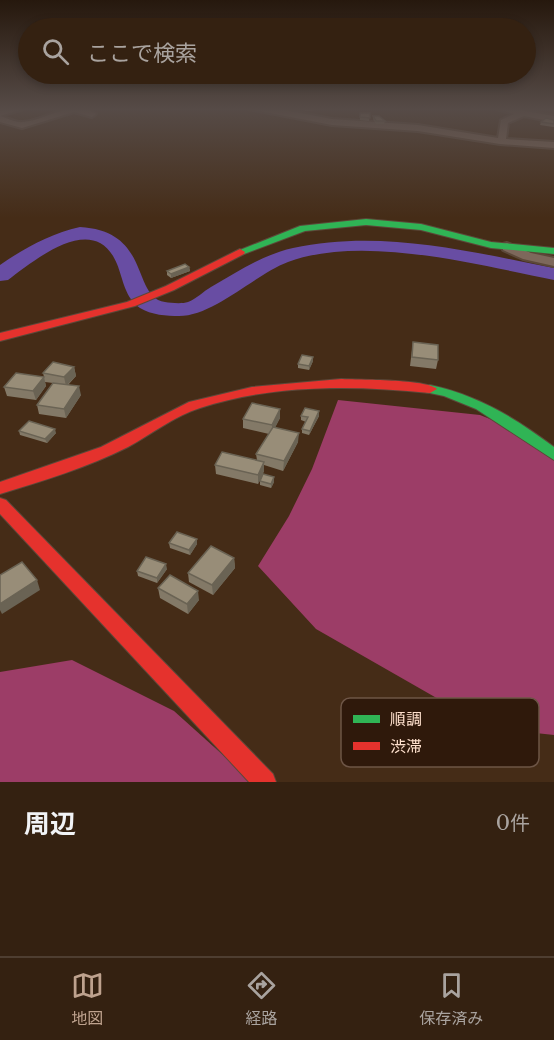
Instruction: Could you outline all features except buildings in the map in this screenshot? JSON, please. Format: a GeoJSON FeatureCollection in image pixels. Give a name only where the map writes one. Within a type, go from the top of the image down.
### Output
{"type":"FeatureCollection","features":[{"type":"Feature","properties":{"kind":"street"},"geometry":{"type":"LineString","coordinates":[[0,337],[146,298],[190,280],[272,237],[326,224],[390,223],[414,226],[507,247],[554,251]]}},
{"type":"Feature","properties":{"kind":"street"},"geometry":{"type":"LineString","coordinates":[[507,247],[527,256],[554,262]]}},
{"type":"Feature","properties":{"kind":"street"},"geometry":{"type":"LineString","coordinates":[[0,488],[122,443],[191,407],[242,393],[308,385],[396,385],[463,396],[508,420],[554,455]]}},
{"type":"Feature","properties":{"kind":"street"},"geometry":{"type":"LineString","coordinates":[[0,504],[265,782]]}},
{"type":"Feature","properties":{"kind":"shaded area"},"geometry":{"type":"Polygon","coordinates":[[[338,400],[480,415],[547,442],[554,449],[554,735],[539,733],[539,698],[437,698],[316,629],[258,566],[289,516],[312,469],[338,400]]]}},
{"type":"Feature","properties":{"kind":"shaded area"},"geometry":{"type":"Polygon","coordinates":[[[72,660],[174,711],[253,782],[0,782],[0,672],[72,660]]]}},
{"type":"Feature","properties":{"kind":"waterway"},"geometry":{"type":"LineString","coordinates":[[0,275],[46,245],[63,237],[80,233],[97,234],[112,241],[124,257],[141,297],[155,307],[166,309],[193,308],[272,261],[325,248],[357,246],[424,250],[554,274]]}},
{"type":"Feature","properties":{"kind":"traffic: fast"},"geometry":{"type":"LineString","coordinates":[[240,252],[303,228],[366,222],[421,227],[491,245],[554,251]]}},
{"type":"Feature","properties":{"kind":"traffic: fast"},"geometry":{"type":"LineString","coordinates":[[430,389],[465,398],[480,405],[511,423],[554,455]]}},
{"type":"Feature","properties":{"kind":"traffic: jam"},"geometry":{"type":"LineString","coordinates":[[0,337],[131,304],[170,288],[240,252]]}},
{"type":"Feature","properties":{"kind":"traffic: jam"},"geometry":{"type":"LineString","coordinates":[[0,488],[121,444],[184,409],[222,397],[311,384],[371,384],[430,389]]}},
{"type":"Feature","properties":{"kind":"traffic: jam"},"geometry":{"type":"LineString","coordinates":[[0,504],[265,782]]}}]}
